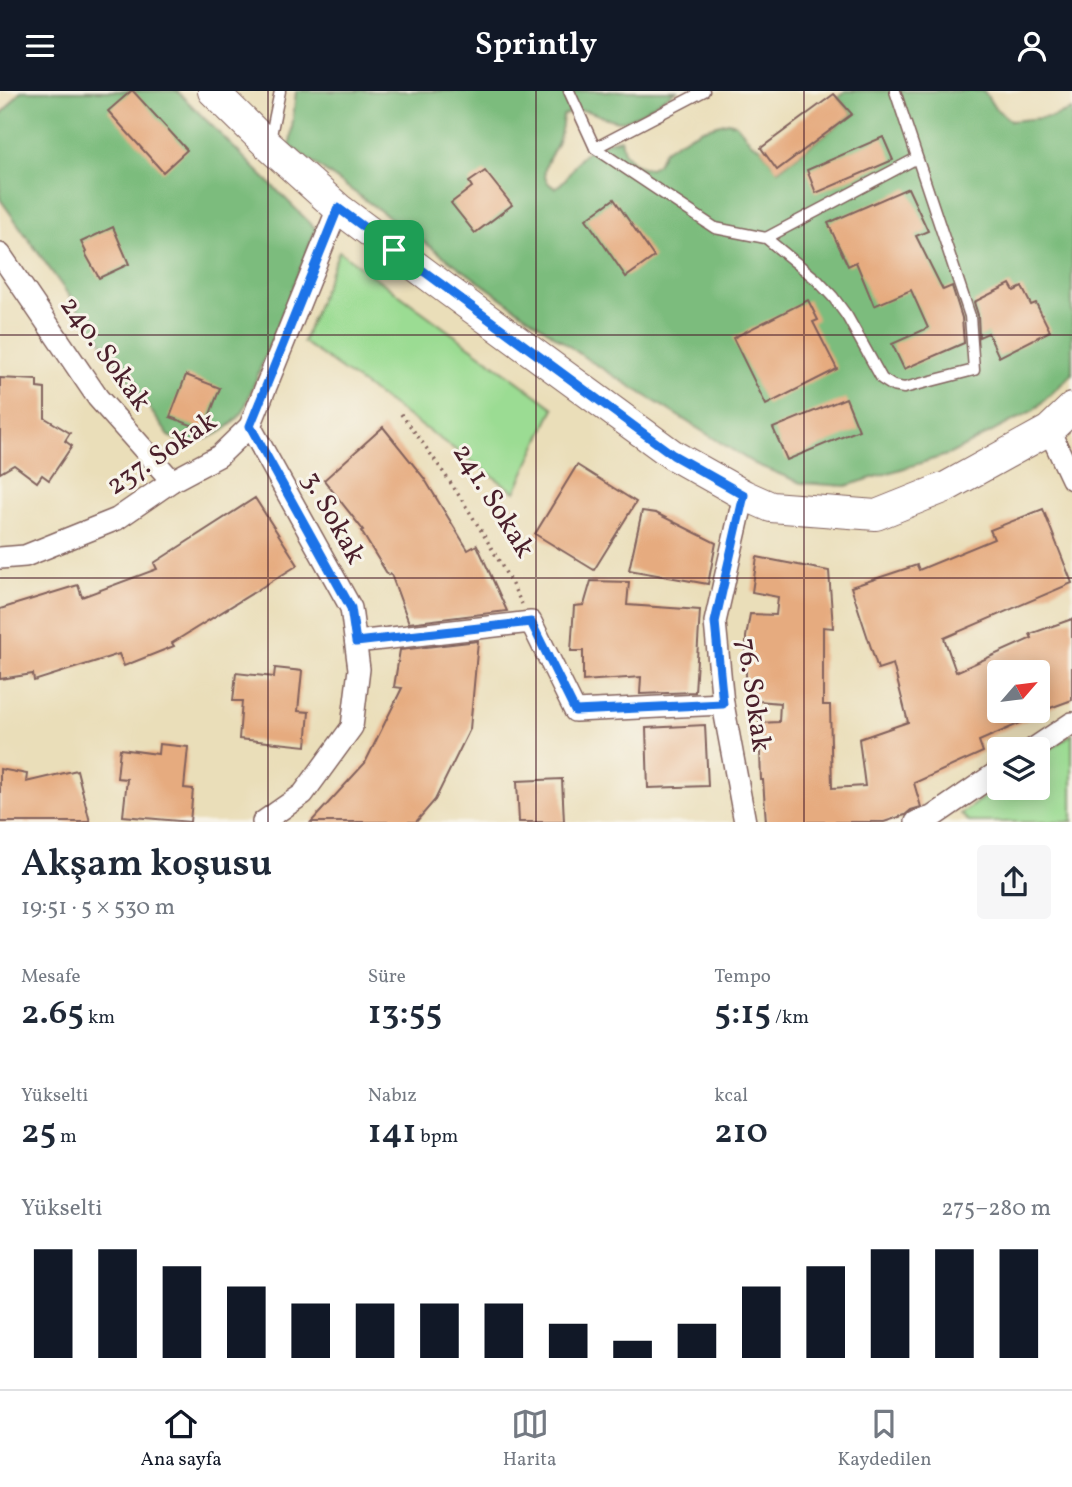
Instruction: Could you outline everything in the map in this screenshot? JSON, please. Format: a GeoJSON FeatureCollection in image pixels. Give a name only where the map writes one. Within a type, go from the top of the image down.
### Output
{"type":"FeatureCollection","features":[{"type":"Feature","properties":{"kind":"main road"},"geometry":{"type":"LineString","coordinates":[[213,91],[338,208],[673,455],[771,507],[876,515],[946,487],[1049,430],[1072,408]]}},
{"type":"Feature","properties":{"kind":"street","name":"237. Sokak"},"geometry":{"type":"LineString","coordinates":[[0,558],[25,556],[117,519],[172,481],[219,456],[250,426],[338,208]]}},
{"type":"Feature","properties":{"kind":"street","name":"240. Sokak"},"geometry":{"type":"LineString","coordinates":[[0,254],[98,398],[172,481]]}},
{"type":"Feature","properties":{"kind":"street","name":"3. Sokak"},"geometry":{"type":"LineString","coordinates":[[250,426],[351,608],[359,669],[352,727],[303,794],[263,822]]}},
{"type":"Feature","properties":{"kind":"street"},"geometry":{"type":"LineString","coordinates":[[1049,430],[1072,479]]}},
{"type":"Feature","properties":{"kind":"street","name":"76. Sokak"},"geometry":{"type":"LineString","coordinates":[[744,495],[715,622],[723,704],[745,822]]}},
{"type":"Feature","properties":{"kind":"street"},"geometry":{"type":"LineString","coordinates":[[356,642],[531,622],[575,711],[723,704]]}},
{"type":"Feature","properties":{"kind":"street"},"geometry":{"type":"LineString","coordinates":[[1050,738],[1072,723]]}},
{"type":"Feature","properties":{"kind":"street"},"geometry":{"type":"LineString","coordinates":[[929,820],[987,779]]}},
{"type":"Feature","properties":{"kind":"lane"},"geometry":{"type":"LineString","coordinates":[[269,146],[280,91]]}},
{"type":"Feature","properties":{"kind":"lane"},"geometry":{"type":"LineString","coordinates":[[569,91],[595,148],[715,228],[766,238],[834,297],[882,379],[893,386],[904,388],[974,370],[970,316],[895,91]]}},
{"type":"Feature","properties":{"kind":"lane"},"geometry":{"type":"LineString","coordinates":[[595,148],[704,91]]}},
{"type":"Feature","properties":{"kind":"lane"},"geometry":{"type":"LineString","coordinates":[[766,238],[917,158]]}},
{"type":"Feature","properties":{"kind":"path","name":"241. Sokak"},"geometry":{"type":"LineString","coordinates":[[401,414],[428,449],[501,564],[531,622]]}},
{"type":"Feature","properties":{"kind":"green space"},"geometry":{"type":"Polygon","coordinates":[[[21,91],[177,91],[316,229],[243,412],[224,430],[202,440],[184,444],[169,436],[0,199],[0,116],[21,91]]]}},
{"type":"Feature","properties":{"kind":"green space"},"geometry":{"type":"Polygon","coordinates":[[[296,91],[676,91],[627,120],[614,120],[580,110],[563,116],[557,144],[545,173],[549,184],[555,188],[584,154],[609,141],[621,139],[624,152],[633,162],[650,168],[657,164],[665,150],[680,140],[703,129],[728,122],[736,124],[752,143],[761,148],[778,170],[852,114],[838,98],[845,91],[984,91],[994,107],[1011,121],[1051,117],[1072,110],[1072,374],[1034,410],[950,454],[846,486],[801,483],[755,464],[587,359],[290,146],[296,91]]]}},
{"type":"Feature","properties":{"kind":"green space"},"geometry":{"type":"Polygon","coordinates":[[[339,251],[554,408],[515,492],[303,342],[339,251]]]}},
{"type":"Feature","properties":{"kind":"green space"},"geometry":{"type":"Polygon","coordinates":[[[1072,734],[1072,822],[969,822],[961,814],[987,795],[987,800],[1050,800],[1050,750],[1072,734]]]}},
{"type":"Feature","properties":{"kind":"building"},"geometry":{"type":"Polygon","coordinates":[[[131,91],[187,150],[163,172],[108,111],[131,91]]]}},
{"type":"Feature","properties":{"kind":"building"},"geometry":{"type":"Polygon","coordinates":[[[834,94],[852,114],[777,170],[761,148],[834,94]]]}},
{"type":"Feature","properties":{"kind":"building"},"geometry":{"type":"Polygon","coordinates":[[[883,137],[893,160],[816,193],[807,170],[883,137]]]}},
{"type":"Feature","properties":{"kind":"building"},"geometry":{"type":"Polygon","coordinates":[[[485,171],[512,205],[475,233],[451,203],[472,187],[469,182],[485,171]]]}},
{"type":"Feature","properties":{"kind":"building"},"geometry":{"type":"Polygon","coordinates":[[[908,188],[928,231],[916,236],[943,290],[952,286],[962,318],[964,343],[904,369],[892,344],[928,328],[911,290],[874,306],[856,262],[848,266],[828,223],[908,188]]]}},
{"type":"Feature","properties":{"kind":"building"},"geometry":{"type":"Polygon","coordinates":[[[614,199],[654,257],[626,277],[586,219],[614,199]]]}},
{"type":"Feature","properties":{"kind":"building"},"geometry":{"type":"Polygon","coordinates":[[[113,227],[129,264],[99,278],[81,242],[113,227]]]}},
{"type":"Feature","properties":{"kind":"building"},"geometry":{"type":"Polygon","coordinates":[[[1010,284],[1014,291],[1022,287],[1031,305],[1036,303],[1050,331],[999,357],[988,333],[979,337],[978,315],[974,302],[1010,284]]]}},
{"type":"Feature","properties":{"kind":"building"},"geometry":{"type":"Polygon","coordinates":[[[808,300],[818,320],[813,322],[837,369],[766,405],[733,338],[808,300]]]}},
{"type":"Feature","properties":{"kind":"building"},"geometry":{"type":"Polygon","coordinates":[[[186,375],[220,388],[204,430],[170,417],[186,375]]]}},
{"type":"Feature","properties":{"kind":"building"},"geometry":{"type":"Polygon","coordinates":[[[0,378],[37,380],[37,388],[45,389],[45,418],[70,433],[65,441],[72,446],[49,480],[42,475],[37,482],[14,465],[0,473],[0,378]]]}},
{"type":"Feature","properties":{"kind":"building"},"geometry":{"type":"Polygon","coordinates":[[[846,398],[859,430],[787,460],[773,428],[846,398]]]}},
{"type":"Feature","properties":{"kind":"building"},"geometry":{"type":"Polygon","coordinates":[[[383,427],[424,478],[468,550],[477,545],[507,611],[409,623],[391,574],[388,575],[361,531],[363,530],[324,480],[383,427]]]}},
{"type":"Feature","properties":{"kind":"building"},"geometry":{"type":"Polygon","coordinates":[[[577,465],[636,502],[594,570],[535,534],[577,465]]]}},
{"type":"Feature","properties":{"kind":"building"},"geometry":{"type":"Polygon","coordinates":[[[255,498],[298,565],[172,643],[174,646],[124,666],[119,654],[34,681],[33,674],[0,679],[0,609],[78,585],[82,597],[157,569],[154,563],[255,498]]]}},
{"type":"Feature","properties":{"kind":"building"},"geometry":{"type":"Polygon","coordinates":[[[1043,509],[1072,583],[944,638],[956,672],[1032,638],[1030,634],[1072,619],[1072,700],[1050,708],[1050,660],[987,660],[987,723],[1020,723],[979,741],[983,752],[914,783],[921,807],[884,822],[766,822],[759,723],[779,722],[780,703],[746,697],[746,637],[750,614],[776,615],[778,597],[752,592],[757,557],[829,571],[833,628],[823,627],[823,705],[830,705],[832,788],[865,786],[859,739],[908,722],[893,664],[878,669],[851,587],[917,565],[919,570],[994,539],[990,530],[1043,509]]]}},
{"type":"Feature","properties":{"kind":"building"},"geometry":{"type":"Polygon","coordinates":[[[642,511],[656,513],[716,543],[708,584],[629,570],[642,511]]]}},
{"type":"Feature","properties":{"kind":"building"},"geometry":{"type":"Polygon","coordinates":[[[591,581],[629,582],[627,605],[700,610],[695,692],[640,694],[641,677],[583,681],[583,651],[571,651],[574,606],[584,605],[591,581]]]}},
{"type":"Feature","properties":{"kind":"building"},"geometry":{"type":"Polygon","coordinates":[[[478,641],[470,729],[435,800],[416,822],[311,822],[365,763],[402,688],[394,687],[400,650],[478,641]]]}},
{"type":"Feature","properties":{"kind":"building"},"geometry":{"type":"Polygon","coordinates":[[[275,668],[302,671],[298,711],[309,712],[306,746],[239,739],[242,701],[233,701],[236,673],[274,677],[275,668]]]}},
{"type":"Feature","properties":{"kind":"building"},"geometry":{"type":"Polygon","coordinates":[[[705,725],[708,786],[648,788],[646,728],[705,725]]]}},
{"type":"Feature","properties":{"kind":"building"},"geometry":{"type":"Polygon","coordinates":[[[159,744],[188,747],[184,788],[193,789],[190,822],[123,816],[127,779],[117,778],[120,749],[158,754],[159,744]]]}},
{"type":"Feature","properties":{"kind":"building"},"geometry":{"type":"Polygon","coordinates":[[[0,769],[27,774],[26,782],[77,770],[90,822],[0,822],[0,769]]]}},
{"type":"Feature","properties":{"kind":"building"},"geometry":{"type":"Polygon","coordinates":[[[562,779],[564,822],[519,822],[517,781],[562,779]]]}},
{"type":"Feature","properties":{"kind":"route"},"geometry":{"type":"LineString","coordinates":[[338,208],[394,250],[673,455],[744,495],[715,622],[723,704],[575,711],[531,622],[356,642],[351,608],[250,426],[338,208]]}}]}
